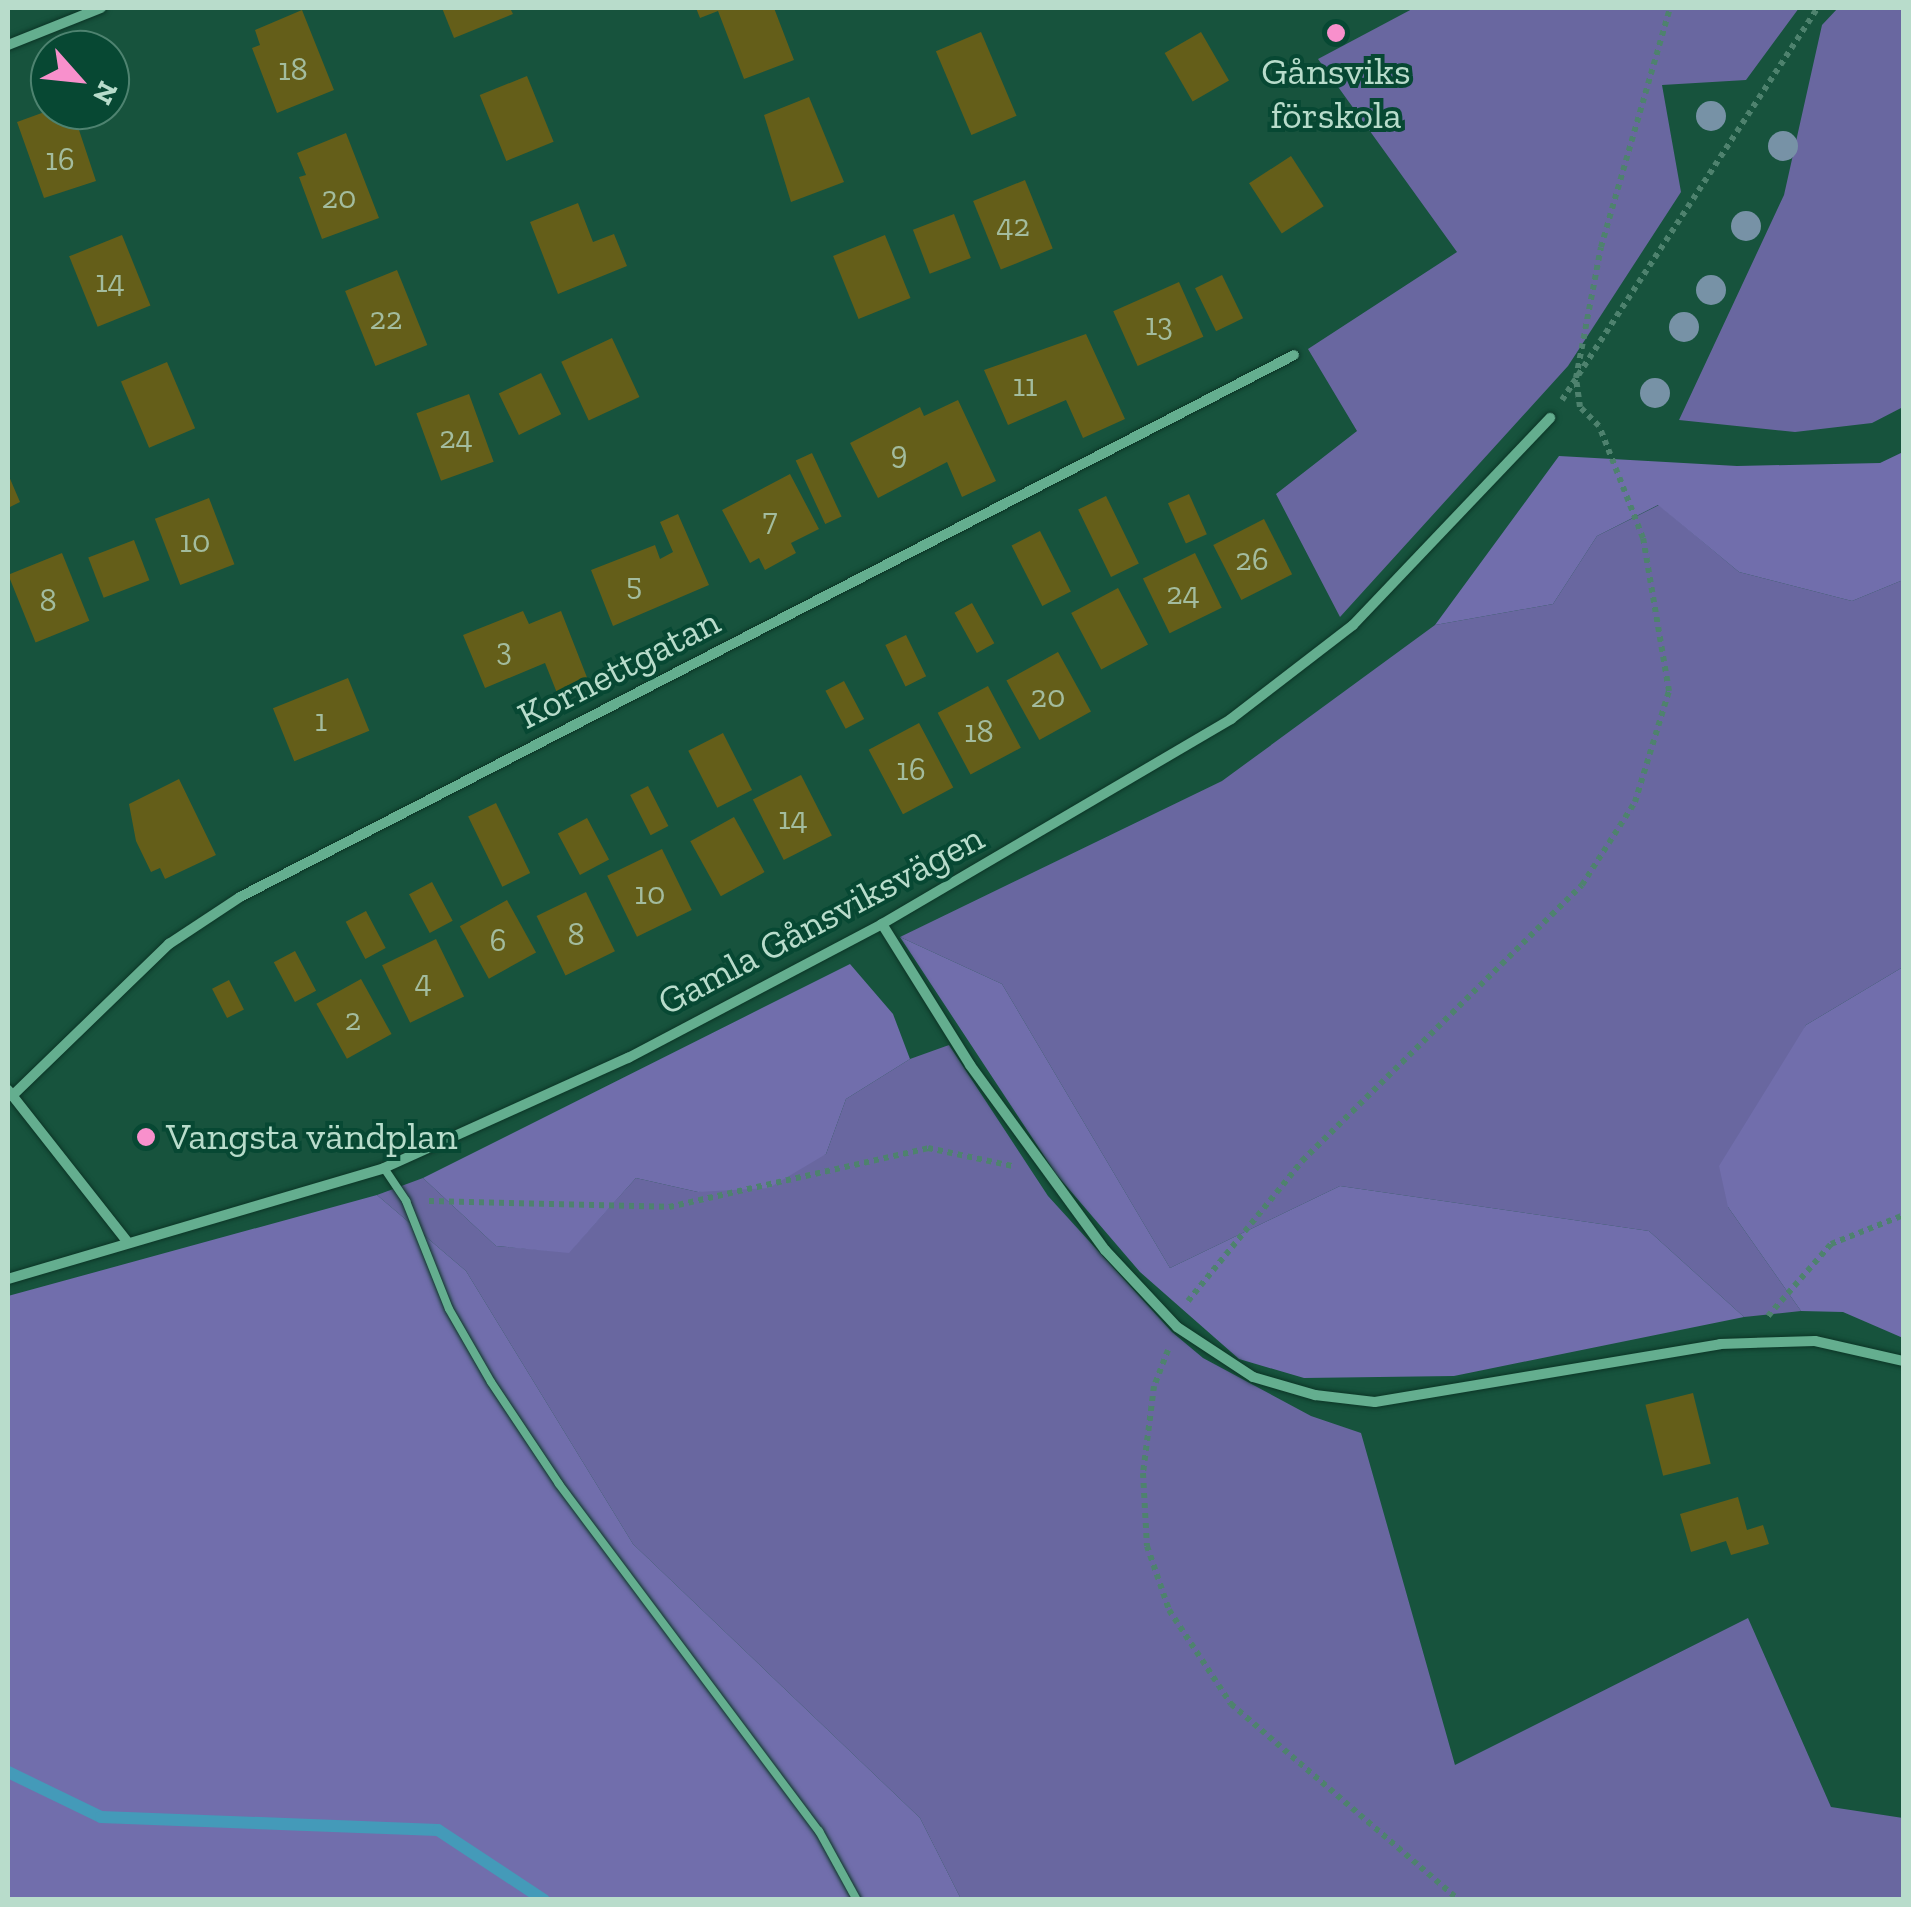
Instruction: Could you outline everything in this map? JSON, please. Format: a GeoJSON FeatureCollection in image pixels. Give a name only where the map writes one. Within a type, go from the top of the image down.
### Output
{"type":"FeatureCollection","features":[{"type":"Feature","properties":{"kind":"street"},"geometry":{"type":"LineString","coordinates":[[8,45],[101,8]]}},
{"type":"Feature","properties":{"kind":"street","name":"Kornettgatan"},"geometry":{"type":"LineString","coordinates":[[10,1093],[169,944],[240,897],[1294,355]]}},
{"type":"Feature","properties":{"kind":"street","name":"Gamla Gånsviksvägen"},"geometry":{"type":"LineString","coordinates":[[8,1279],[126,1240],[247,1214],[384,1168],[628,1058],[882,924],[1095,804],[1231,719],[1353,625],[1550,418]]}},
{"type":"Feature","properties":{"kind":"street"},"geometry":{"type":"LineString","coordinates":[[882,924],[970,1065],[1105,1250],[1177,1327],[1253,1377],[1314,1395],[1375,1402],[1638,1354],[1743,1344],[1815,1340],[1904,1361]]}},
{"type":"Feature","properties":{"kind":"street"},"geometry":{"type":"LineString","coordinates":[[10,1093],[126,1240]]}},
{"type":"Feature","properties":{"kind":"lane"},"geometry":{"type":"LineString","coordinates":[[384,1168],[406,1200],[449,1309],[491,1382],[559,1484],[818,1831],[857,1900]]}},
{"type":"Feature","properties":{"kind":"path"},"geometry":{"type":"LineString","coordinates":[[1459,1900],[1231,1704],[1169,1610],[1147,1546],[1143,1474],[1154,1386],[1194,1286],[1257,1210],[1582,886],[1635,802],[1670,691],[1643,538],[1599,426],[1580,407],[1576,378],[1600,247],[1670,8]]}},
{"type":"Feature","properties":{"kind":"path"},"geometry":{"type":"LineString","coordinates":[[1550,418],[1818,8]]}},
{"type":"Feature","properties":{"kind":"path"},"geometry":{"type":"LineString","coordinates":[[406,1200],[669,1207],[928,1148],[1049,1174]]}},
{"type":"Feature","properties":{"kind":"path"},"geometry":{"type":"LineString","coordinates":[[1743,1344],[1831,1244],[1904,1215]]}},
{"type":"Feature","properties":{"kind":"shaded area"},"geometry":{"type":"Polygon","coordinates":[[[1414,8],[1799,8],[1746,80],[1662,85],[1681,192],[1568,366],[1340,617],[1276,494],[1357,431],[1308,349],[1457,252],[1318,59],[1414,8]]]}},
{"type":"Feature","properties":{"kind":"shaded area"},"geometry":{"type":"Polygon","coordinates":[[[1838,8],[1903,8],[1903,407],[1872,423],[1795,432],[1679,420],[1784,195],[1822,25],[1838,8]]]}},
{"type":"Feature","properties":{"kind":"shaded area"},"geometry":{"type":"Polygon","coordinates":[[[1903,452],[1903,580],[1852,601],[1739,572],[1658,505],[1597,536],[1553,604],[1435,625],[1559,456],[1737,466],[1880,463],[1903,452]]]}},
{"type":"Feature","properties":{"kind":"shaded area"},"geometry":{"type":"Polygon","coordinates":[[[1659,505],[1739,572],[1852,601],[1903,580],[1903,967],[1806,1025],[1728,1207],[1801,1311],[1744,1317],[1649,1231],[1340,1186],[1170,1268],[1002,984],[900,937],[1222,781],[1435,625],[1553,604],[1597,536],[1659,505]]]}},
{"type":"Feature","properties":{"kind":"shaded area"},"geometry":{"type":"Polygon","coordinates":[[[900,937],[1002,984],[1170,1268],[1340,1186],[1649,1231],[1744,1317],[1454,1376],[1304,1378],[1239,1359],[1140,1272],[1056,1174],[900,937]]]}},
{"type":"Feature","properties":{"kind":"shaded area"},"geometry":{"type":"Polygon","coordinates":[[[850,964],[893,1014],[910,1059],[846,1099],[826,1154],[769,1188],[698,1192],[636,1178],[569,1253],[496,1246],[423,1178],[850,964]]]}},
{"type":"Feature","properties":{"kind":"shaded area"},"geometry":{"type":"Polygon","coordinates":[[[1903,967],[1903,1338],[1843,1312],[1801,1311],[1728,1207],[1719,1166],[1806,1025],[1903,967]]]}},
{"type":"Feature","properties":{"kind":"shaded area"},"geometry":{"type":"Polygon","coordinates":[[[949,1045],[1048,1196],[1172,1332],[1203,1358],[1311,1416],[1361,1433],[1455,1765],[1748,1618],[1831,1807],[1903,1818],[1903,1899],[961,1899],[920,1818],[633,1544],[466,1271],[377,1195],[423,1178],[496,1246],[569,1252],[636,1178],[698,1192],[826,1154],[846,1099],[910,1059],[949,1045]]]}},
{"type":"Feature","properties":{"kind":"shaded area"},"geometry":{"type":"Polygon","coordinates":[[[377,1195],[466,1271],[633,1544],[920,1818],[961,1899],[8,1900],[8,1296],[377,1195]]]}},
{"type":"Feature","properties":{"kind":"building"},"geometry":{"type":"Polygon","coordinates":[[[442,8],[510,8],[513,14],[454,38],[442,8]]]}},
{"type":"Feature","properties":{"kind":"building"},"geometry":{"type":"Polygon","coordinates":[[[696,8],[774,8],[794,60],[744,79],[718,11],[700,18],[696,8]]]}},
{"type":"Feature","properties":{"kind":"building"},"geometry":{"type":"Polygon","coordinates":[[[302,10],[334,90],[277,113],[252,48],[260,45],[255,30],[302,10]]]}},
{"type":"Feature","properties":{"kind":"building"},"geometry":{"type":"Polygon","coordinates":[[[981,32],[1017,116],[971,135],[936,51],[981,32]]]}},
{"type":"Feature","properties":{"kind":"building"},"geometry":{"type":"Polygon","coordinates":[[[1201,32],[1229,80],[1193,101],[1165,53],[1201,32]]]}},
{"type":"Feature","properties":{"kind":"building"},"geometry":{"type":"Polygon","coordinates":[[[527,76],[554,142],[506,161],[480,95],[527,76]]]}},
{"type":"Feature","properties":{"kind":"building"},"geometry":{"type":"Polygon","coordinates":[[[809,97],[844,182],[791,202],[764,115],[809,97]]]}},
{"type":"Feature","properties":{"kind":"building"},"geometry":{"type":"Polygon","coordinates":[[[30,117],[30,130],[79,130],[96,181],[44,198],[17,122],[30,117]]]}},
{"type":"Feature","properties":{"kind":"building"},"geometry":{"type":"Polygon","coordinates":[[[346,133],[379,218],[322,239],[299,177],[306,175],[297,153],[346,133]]]}},
{"type":"Feature","properties":{"kind":"building"},"geometry":{"type":"Polygon","coordinates":[[[1291,156],[1324,206],[1282,234],[1249,183],[1291,156]]]}},
{"type":"Feature","properties":{"kind":"building"},"geometry":{"type":"Polygon","coordinates":[[[1025,180],[1053,249],[1001,270],[973,201],[1025,180]]]}},
{"type":"Feature","properties":{"kind":"building"},"geometry":{"type":"Polygon","coordinates":[[[578,203],[593,242],[614,234],[627,266],[558,294],[530,222],[578,203]]]}},
{"type":"Feature","properties":{"kind":"building"},"geometry":{"type":"Polygon","coordinates":[[[954,214],[971,258],[930,274],[913,230],[954,214]]]}},
{"type":"Feature","properties":{"kind":"building"},"geometry":{"type":"Polygon","coordinates":[[[122,235],[150,305],[98,327],[69,256],[122,235]]]}},
{"type":"Feature","properties":{"kind":"building"},"geometry":{"type":"Polygon","coordinates":[[[885,235],[910,298],[859,319],[833,256],[885,235]]]}},
{"type":"Feature","properties":{"kind":"building"},"geometry":{"type":"Polygon","coordinates":[[[397,270],[427,345],[375,366],[345,291],[397,270]]]}},
{"type":"Feature","properties":{"kind":"building"},"geometry":{"type":"Polygon","coordinates":[[[1222,275],[1243,318],[1216,331],[1195,288],[1222,275]]]}},
{"type":"Feature","properties":{"kind":"building"},"geometry":{"type":"Polygon","coordinates":[[[1179,282],[1203,337],[1138,366],[1113,311],[1179,282]]]}},
{"type":"Feature","properties":{"kind":"building"},"geometry":{"type":"Polygon","coordinates":[[[1086,334],[1125,419],[1083,438],[1066,400],[1008,425],[984,370],[1086,334]]]}},
{"type":"Feature","properties":{"kind":"building"},"geometry":{"type":"Polygon","coordinates":[[[612,338],[639,397],[589,421],[561,362],[612,338]]]}},
{"type":"Feature","properties":{"kind":"building"},"geometry":{"type":"Polygon","coordinates":[[[167,362],[195,428],[149,448],[121,382],[167,362]]]}},
{"type":"Feature","properties":{"kind":"building"},"geometry":{"type":"Polygon","coordinates":[[[541,373],[561,414],[519,435],[499,394],[541,373]]]}},
{"type":"Feature","properties":{"kind":"building"},"geometry":{"type":"Polygon","coordinates":[[[469,394],[494,462],[441,481],[416,413],[469,394]]]}},
{"type":"Feature","properties":{"kind":"building"},"geometry":{"type":"Polygon","coordinates":[[[958,400],[996,481],[962,497],[947,462],[878,498],[850,443],[920,407],[924,416],[958,400]]]}},
{"type":"Feature","properties":{"kind":"building"},"geometry":{"type":"Polygon","coordinates":[[[812,453],[842,516],[825,524],[796,461],[812,453]]]}},
{"type":"Feature","properties":{"kind":"building"},"geometry":{"type":"Polygon","coordinates":[[[8,474],[20,502],[8,508],[8,474]]]}},
{"type":"Feature","properties":{"kind":"building"},"geometry":{"type":"Polygon","coordinates":[[[790,474],[819,529],[791,543],[796,553],[765,570],[759,558],[750,563],[722,510],[790,474]]]}},
{"type":"Feature","properties":{"kind":"building"},"geometry":{"type":"Polygon","coordinates":[[[1189,494],[1207,534],[1186,544],[1168,503],[1189,494]]]}},
{"type":"Feature","properties":{"kind":"building"},"geometry":{"type":"Polygon","coordinates":[[[1106,496],[1139,563],[1111,577],[1078,510],[1106,496]]]}},
{"type":"Feature","properties":{"kind":"building"},"geometry":{"type":"Polygon","coordinates":[[[209,498],[234,564],[180,585],[155,519],[209,498]]]}},
{"type":"Feature","properties":{"kind":"building"},"geometry":{"type":"Polygon","coordinates":[[[678,514],[709,585],[613,626],[591,570],[655,545],[660,559],[673,552],[660,522],[678,514]]]}},
{"type":"Feature","properties":{"kind":"building"},"geometry":{"type":"Polygon","coordinates":[[[1264,519],[1292,574],[1241,600],[1213,545],[1264,519]]]}},
{"type":"Feature","properties":{"kind":"building"},"geometry":{"type":"Polygon","coordinates":[[[1040,531],[1071,592],[1042,606],[1011,546],[1040,531]]]}},
{"type":"Feature","properties":{"kind":"building"},"geometry":{"type":"Polygon","coordinates":[[[134,540],[149,580],[104,598],[88,558],[134,540]]]}},
{"type":"Feature","properties":{"kind":"building"},"geometry":{"type":"Polygon","coordinates":[[[62,553],[89,621],[36,642],[8,575],[62,553]]]}},
{"type":"Feature","properties":{"kind":"building"},"geometry":{"type":"Polygon","coordinates":[[[1195,553],[1222,608],[1170,633],[1143,578],[1195,553]]]}},
{"type":"Feature","properties":{"kind":"building"},"geometry":{"type":"Polygon","coordinates":[[[1118,588],[1148,645],[1101,669],[1071,613],[1118,588]]]}},
{"type":"Feature","properties":{"kind":"building"},"geometry":{"type":"Polygon","coordinates":[[[972,603],[994,643],[977,653],[955,613],[972,603]]]}},
{"type":"Feature","properties":{"kind":"building"},"geometry":{"type":"Polygon","coordinates":[[[523,611],[529,624],[561,611],[588,680],[557,693],[545,663],[485,688],[463,635],[523,611]]]}},
{"type":"Feature","properties":{"kind":"building"},"geometry":{"type":"Polygon","coordinates":[[[906,635],[926,676],[905,686],[885,645],[906,635]]]}},
{"type":"Feature","properties":{"kind":"building"},"geometry":{"type":"Polygon","coordinates":[[[1058,652],[1091,711],[1039,740],[1006,681],[1058,652]]]}},
{"type":"Feature","properties":{"kind":"building"},"geometry":{"type":"Polygon","coordinates":[[[348,678],[369,731],[294,761],[273,708],[348,678]]]}},
{"type":"Feature","properties":{"kind":"building"},"geometry":{"type":"Polygon","coordinates":[[[844,681],[864,719],[846,729],[825,691],[844,681]]]}},
{"type":"Feature","properties":{"kind":"building"},"geometry":{"type":"Polygon","coordinates":[[[988,686],[1021,748],[971,775],[938,713],[988,686]]]}},
{"type":"Feature","properties":{"kind":"building"},"geometry":{"type":"Polygon","coordinates":[[[919,723],[953,787],[903,814],[869,750],[919,723]]]}},
{"type":"Feature","properties":{"kind":"building"},"geometry":{"type":"Polygon","coordinates":[[[723,733],[752,790],[717,808],[688,751],[723,733]]]}},
{"type":"Feature","properties":{"kind":"building"},"geometry":{"type":"Polygon","coordinates":[[[801,775],[832,836],[784,860],[753,800],[801,775]]]}},
{"type":"Feature","properties":{"kind":"building"},"geometry":{"type":"Polygon","coordinates":[[[179,779],[216,855],[165,879],[160,868],[151,872],[136,841],[129,804],[179,779]]]}},
{"type":"Feature","properties":{"kind":"building"},"geometry":{"type":"Polygon","coordinates":[[[648,786],[668,826],[651,835],[630,795],[648,786]]]}},
{"type":"Feature","properties":{"kind":"building"},"geometry":{"type":"Polygon","coordinates":[[[496,803],[530,873],[502,887],[468,817],[496,803]]]}},
{"type":"Feature","properties":{"kind":"building"},"geometry":{"type":"Polygon","coordinates":[[[734,817],[765,872],[721,896],[690,841],[734,817]]]}},
{"type":"Feature","properties":{"kind":"building"},"geometry":{"type":"Polygon","coordinates":[[[587,818],[609,859],[580,875],[558,833],[587,818]]]}},
{"type":"Feature","properties":{"kind":"building"},"geometry":{"type":"Polygon","coordinates":[[[662,849],[692,910],[637,937],[607,876],[662,849]]]}},
{"type":"Feature","properties":{"kind":"building"},"geometry":{"type":"Polygon","coordinates":[[[432,882],[453,921],[430,933],[409,894],[432,882]]]}},
{"type":"Feature","properties":{"kind":"building"},"geometry":{"type":"Polygon","coordinates":[[[586,892],[615,951],[565,975],[537,916],[586,892]]]}},
{"type":"Feature","properties":{"kind":"building"},"geometry":{"type":"Polygon","coordinates":[[[507,900],[536,952],[489,979],[460,926],[507,900]]]}},
{"type":"Feature","properties":{"kind":"building"},"geometry":{"type":"Polygon","coordinates":[[[366,911],[386,948],[365,959],[346,922],[366,911]]]}},
{"type":"Feature","properties":{"kind":"building"},"geometry":{"type":"Polygon","coordinates":[[[436,939],[464,997],[410,1023],[382,965],[436,939]]]}},
{"type":"Feature","properties":{"kind":"building"},"geometry":{"type":"Polygon","coordinates":[[[295,951],[316,991],[295,1002],[274,962],[295,951]]]}},
{"type":"Feature","properties":{"kind":"building"},"geometry":{"type":"Polygon","coordinates":[[[361,979],[392,1034],[347,1059],[316,1004],[361,979]]]}},
{"type":"Feature","properties":{"kind":"building"},"geometry":{"type":"Polygon","coordinates":[[[229,980],[244,1009],[227,1018],[212,989],[229,980]]]}},
{"type":"Feature","properties":{"kind":"building"},"geometry":{"type":"Polygon","coordinates":[[[1693,1393],[1711,1464],[1663,1476],[1645,1405],[1693,1393]]]}},
{"type":"Feature","properties":{"kind":"building"},"geometry":{"type":"Polygon","coordinates":[[[1738,1497],[1747,1530],[1763,1525],[1769,1544],[1731,1555],[1726,1541],[1691,1552],[1680,1514],[1738,1497]]]}},
{"type":"Feature","properties":{"kind":"waterway"},"geometry":{"type":"LineString","coordinates":[[8,1772],[101,1817],[438,1830],[544,1900]]}},
{"type":"Feature","properties":{"kind":"place","name":"Gånsviks förskola"},"geometry":{"type":"Point","coordinates":[1336,33]}},
{"type":"Feature","properties":{"kind":"place","name":"Vangsta vändplan"},"geometry":{"type":"Point","coordinates":[146,1137]}}]}
